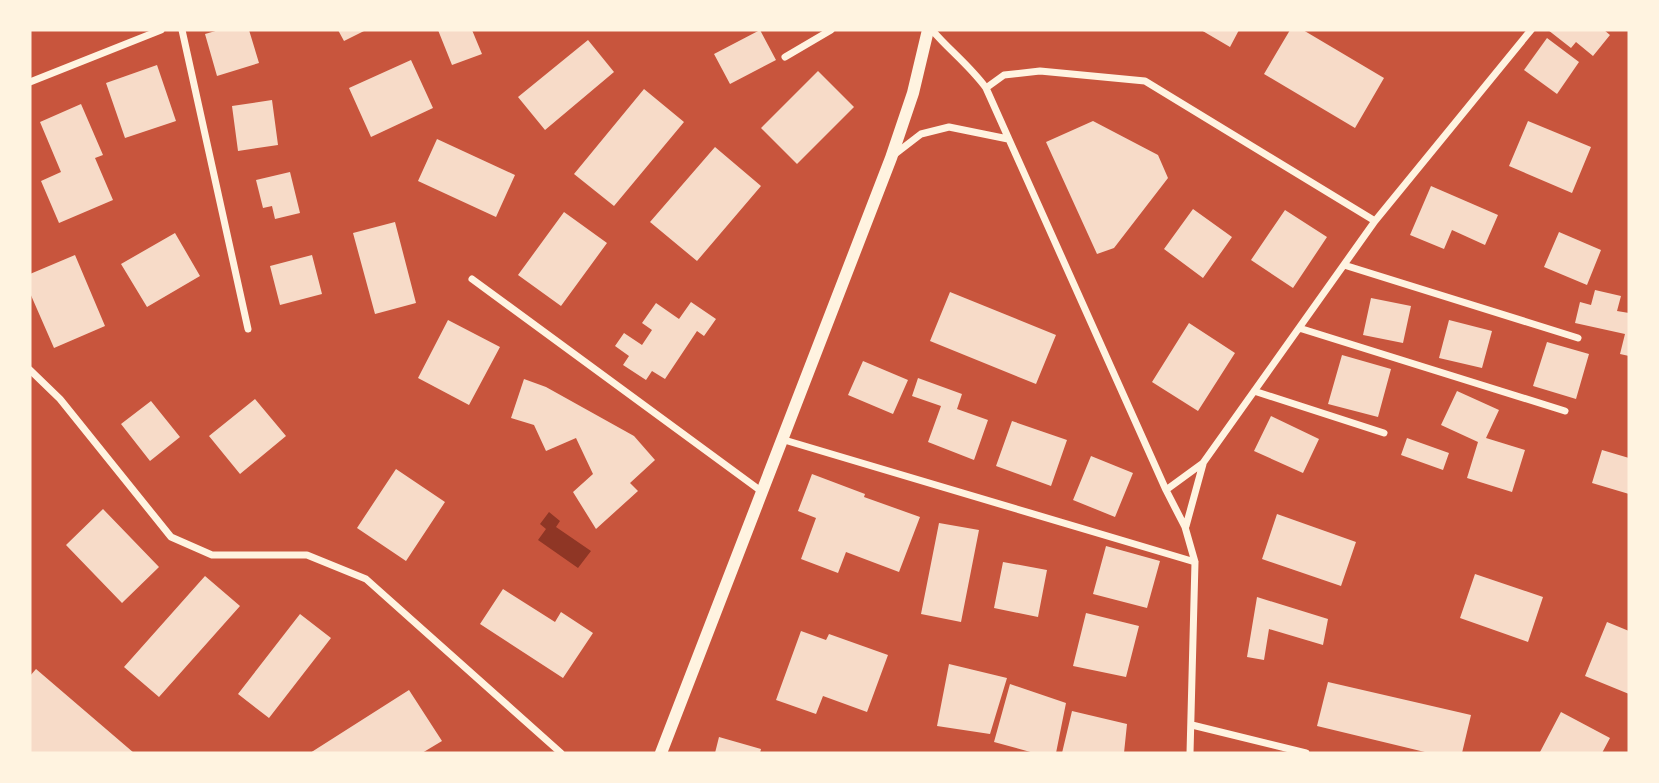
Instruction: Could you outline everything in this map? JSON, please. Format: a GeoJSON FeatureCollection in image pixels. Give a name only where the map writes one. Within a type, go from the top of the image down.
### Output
{"type":"FeatureCollection","features":[{"type":"Feature","properties":{"kind":"street"},"geometry":{"type":"LineString","coordinates":[[30,82],[161,30]]}},
{"type":"Feature","properties":{"kind":"street"},"geometry":{"type":"LineString","coordinates":[[182,30],[248,329]]}},
{"type":"Feature","properties":{"kind":"street"},"geometry":{"type":"LineString","coordinates":[[785,57],[831,30]]}},
{"type":"Feature","properties":{"kind":"street"},"geometry":{"type":"LineString","coordinates":[[930,30],[973,71],[986,88],[1185,527],[1195,562],[1190,753]]}},
{"type":"Feature","properties":{"kind":"street"},"geometry":{"type":"LineString","coordinates":[[661,753],[780,439],[891,158],[930,30]]}},
{"type":"Feature","properties":{"kind":"street"},"geometry":{"type":"LineString","coordinates":[[1166,490],[1203,463],[1375,221],[1531,30]]}},
{"type":"Feature","properties":{"kind":"street"},"geometry":{"type":"LineString","coordinates":[[986,88],[1004,75],[1040,71],[1145,81],[1375,221]]}},
{"type":"Feature","properties":{"kind":"street"},"geometry":{"type":"LineString","coordinates":[[891,158],[921,134],[949,127],[1008,139]]}},
{"type":"Feature","properties":{"kind":"street"},"geometry":{"type":"LineString","coordinates":[[1344,265],[1578,338]]}},
{"type":"Feature","properties":{"kind":"street"},"geometry":{"type":"LineString","coordinates":[[472,279],[761,491]]}},
{"type":"Feature","properties":{"kind":"street"},"geometry":{"type":"LineString","coordinates":[[1299,328],[1565,411]]}},
{"type":"Feature","properties":{"kind":"street"},"geometry":{"type":"LineString","coordinates":[[30,370],[60,399],[172,537],[212,555],[307,555],[366,579],[561,753]]}},
{"type":"Feature","properties":{"kind":"street"},"geometry":{"type":"LineString","coordinates":[[1254,391],[1384,433]]}},
{"type":"Feature","properties":{"kind":"street"},"geometry":{"type":"LineString","coordinates":[[780,439],[1195,562]]}},
{"type":"Feature","properties":{"kind":"street"},"geometry":{"type":"LineString","coordinates":[[1185,527],[1203,463]]}},
{"type":"Feature","properties":{"kind":"street"},"geometry":{"type":"LineString","coordinates":[[1192,725],[1306,753]]}},
{"type":"Feature","properties":{"kind":"shaded area"},"geometry":{"type":"Polygon","coordinates":[[[549,512],[560,521],[556,527],[591,551],[578,568],[538,540],[546,529],[540,524],[549,512]]]}},
{"type":"Feature","properties":{"kind":"building"},"geometry":{"type":"Polygon","coordinates":[[[219,30],[249,30],[259,63],[217,76],[205,34],[219,30]]]}},
{"type":"Feature","properties":{"kind":"building"},"geometry":{"type":"Polygon","coordinates":[[[338,30],[366,30],[344,41],[338,30]]]}},
{"type":"Feature","properties":{"kind":"building"},"geometry":{"type":"Polygon","coordinates":[[[438,30],[472,30],[482,54],[452,65],[438,30]]]}},
{"type":"Feature","properties":{"kind":"building"},"geometry":{"type":"Polygon","coordinates":[[[760,30],[776,60],[730,84],[714,54],[760,30]]]}},
{"type":"Feature","properties":{"kind":"building"},"geometry":{"type":"Polygon","coordinates":[[[1201,30],[1239,30],[1230,47],[1201,30]]]}},
{"type":"Feature","properties":{"kind":"building"},"geometry":{"type":"Polygon","coordinates":[[[1290,30],[1303,30],[1384,78],[1355,128],[1264,74],[1290,30]]]}},
{"type":"Feature","properties":{"kind":"building"},"geometry":{"type":"Polygon","coordinates":[[[1548,30],[1604,30],[1610,35],[1593,56],[1576,42],[1571,48],[1548,30]]]}},
{"type":"Feature","properties":{"kind":"building"},"geometry":{"type":"Polygon","coordinates":[[[1547,38],[1579,62],[1557,94],[1524,70],[1547,38]]]}},
{"type":"Feature","properties":{"kind":"building"},"geometry":{"type":"Polygon","coordinates":[[[588,40],[614,72],[545,130],[518,97],[588,40]]]}},
{"type":"Feature","properties":{"kind":"building"},"geometry":{"type":"Polygon","coordinates":[[[411,60],[433,108],[371,137],[349,88],[411,60]]]}},
{"type":"Feature","properties":{"kind":"building"},"geometry":{"type":"Polygon","coordinates":[[[157,65],[176,121],[125,138],[106,83],[157,65]]]}},
{"type":"Feature","properties":{"kind":"building"},"geometry":{"type":"Polygon","coordinates":[[[818,71],[854,107],[797,164],[761,128],[818,71]]]}},
{"type":"Feature","properties":{"kind":"building"},"geometry":{"type":"Polygon","coordinates":[[[644,89],[684,122],[614,206],[574,174],[644,89]]]}},
{"type":"Feature","properties":{"kind":"building"},"geometry":{"type":"Polygon","coordinates":[[[272,100],[278,145],[238,151],[232,106],[272,100]]]}},
{"type":"Feature","properties":{"kind":"building"},"geometry":{"type":"Polygon","coordinates":[[[81,104],[103,155],[95,158],[113,200],[59,223],[41,181],[61,172],[40,122],[81,104]]]}},
{"type":"Feature","properties":{"kind":"building"},"geometry":{"type":"Polygon","coordinates":[[[1093,121],[1158,155],[1168,178],[1114,248],[1097,254],[1046,142],[1093,121]]]}},
{"type":"Feature","properties":{"kind":"building"},"geometry":{"type":"Polygon","coordinates":[[[1528,121],[1591,147],[1572,193],[1509,166],[1528,121]]]}},
{"type":"Feature","properties":{"kind":"building"},"geometry":{"type":"Polygon","coordinates":[[[437,139],[515,175],[496,217],[418,181],[437,139]]]}},
{"type":"Feature","properties":{"kind":"building"},"geometry":{"type":"Polygon","coordinates":[[[715,147],[761,186],[697,261],[650,222],[715,147]]]}},
{"type":"Feature","properties":{"kind":"building"},"geometry":{"type":"Polygon","coordinates":[[[290,172],[300,213],[275,219],[272,206],[263,208],[256,180],[290,172]]]}},
{"type":"Feature","properties":{"kind":"building"},"geometry":{"type":"Polygon","coordinates":[[[1431,186],[1498,215],[1485,245],[1452,230],[1444,249],[1410,235],[1431,186]]]}},
{"type":"Feature","properties":{"kind":"building"},"geometry":{"type":"Polygon","coordinates":[[[1193,209],[1232,237],[1203,278],[1164,249],[1193,209]]]}},
{"type":"Feature","properties":{"kind":"building"},"geometry":{"type":"Polygon","coordinates":[[[1285,210],[1327,237],[1293,288],[1251,260],[1285,210]]]}},
{"type":"Feature","properties":{"kind":"building"},"geometry":{"type":"Polygon","coordinates":[[[564,212],[607,243],[561,306],[518,275],[564,212]]]}},
{"type":"Feature","properties":{"kind":"building"},"geometry":{"type":"Polygon","coordinates":[[[395,222],[416,303],[375,314],[353,233],[395,222]]]}},
{"type":"Feature","properties":{"kind":"building"},"geometry":{"type":"Polygon","coordinates":[[[1559,232],[1601,250],[1587,285],[1544,267],[1559,232]]]}},
{"type":"Feature","properties":{"kind":"building"},"geometry":{"type":"Polygon","coordinates":[[[175,233],[200,276],[147,307],[121,264],[175,233]]]}},
{"type":"Feature","properties":{"kind":"building"},"geometry":{"type":"Polygon","coordinates":[[[75,255],[105,326],[54,348],[30,293],[30,274],[75,255]]]}},
{"type":"Feature","properties":{"kind":"building"},"geometry":{"type":"Polygon","coordinates":[[[312,255],[322,294],[280,305],[270,266],[312,255]]]}},
{"type":"Feature","properties":{"kind":"building"},"geometry":{"type":"Polygon","coordinates":[[[1595,290],[1621,296],[1617,311],[1629,313],[1629,356],[1620,354],[1625,334],[1575,323],[1580,302],[1591,305],[1595,290]]]}},
{"type":"Feature","properties":{"kind":"building"},"geometry":{"type":"Polygon","coordinates":[[[950,292],[1056,335],[1036,384],[930,341],[950,292]]]}},
{"type":"Feature","properties":{"kind":"building"},"geometry":{"type":"Polygon","coordinates":[[[1371,298],[1411,306],[1403,343],[1363,335],[1371,298]]]}},
{"type":"Feature","properties":{"kind":"building"},"geometry":{"type":"Polygon","coordinates":[[[691,302],[716,319],[704,336],[697,331],[665,379],[652,371],[646,380],[623,365],[629,356],[615,346],[624,333],[642,345],[652,330],[642,323],[656,303],[679,319],[691,302]]]}},
{"type":"Feature","properties":{"kind":"building"},"geometry":{"type":"Polygon","coordinates":[[[448,320],[500,347],[469,405],[418,378],[448,320]]]}},
{"type":"Feature","properties":{"kind":"building"},"geometry":{"type":"Polygon","coordinates":[[[1449,320],[1492,331],[1482,368],[1439,358],[1449,320]]]}},
{"type":"Feature","properties":{"kind":"building"},"geometry":{"type":"Polygon","coordinates":[[[1189,323],[1235,353],[1198,411],[1152,382],[1189,323]]]}},
{"type":"Feature","properties":{"kind":"building"},"geometry":{"type":"Polygon","coordinates":[[[1547,342],[1589,354],[1576,399],[1533,386],[1547,342]]]}},
{"type":"Feature","properties":{"kind":"building"},"geometry":{"type":"Polygon","coordinates":[[[1342,355],[1391,369],[1378,417],[1328,404],[1342,355]]]}},
{"type":"Feature","properties":{"kind":"building"},"geometry":{"type":"Polygon","coordinates":[[[863,361],[908,380],[893,414],[848,395],[863,361]]]}},
{"type":"Feature","properties":{"kind":"building"},"geometry":{"type":"Polygon","coordinates":[[[918,378],[962,394],[957,409],[988,420],[974,460],[928,442],[941,406],[912,396],[918,378]]]}},
{"type":"Feature","properties":{"kind":"building"},"geometry":{"type":"Polygon","coordinates":[[[524,379],[546,387],[634,436],[655,460],[630,483],[638,491],[596,529],[573,492],[593,474],[576,438],[546,451],[534,425],[511,418],[524,379]]]}},
{"type":"Feature","properties":{"kind":"building"},"geometry":{"type":"Polygon","coordinates":[[[1457,391],[1499,410],[1486,438],[1525,450],[1512,492],[1467,478],[1478,442],[1441,425],[1457,391]]]}},
{"type":"Feature","properties":{"kind":"building"},"geometry":{"type":"Polygon","coordinates":[[[255,399],[286,436],[240,474],[209,436],[255,399]]]}},
{"type":"Feature","properties":{"kind":"building"},"geometry":{"type":"Polygon","coordinates":[[[151,401],[180,437],[150,461],[121,424],[151,401]]]}},
{"type":"Feature","properties":{"kind":"building"},"geometry":{"type":"Polygon","coordinates":[[[1271,416],[1319,439],[1303,473],[1254,451],[1271,416]]]}},
{"type":"Feature","properties":{"kind":"building"},"geometry":{"type":"Polygon","coordinates":[[[1012,421],[1067,440],[1051,486],[996,466],[1012,421]]]}},
{"type":"Feature","properties":{"kind":"building"},"geometry":{"type":"Polygon","coordinates":[[[1407,438],[1449,453],[1443,470],[1401,455],[1407,438]]]}},
{"type":"Feature","properties":{"kind":"building"},"geometry":{"type":"Polygon","coordinates":[[[1602,450],[1629,458],[1629,494],[1592,483],[1602,450]]]}},
{"type":"Feature","properties":{"kind":"building"},"geometry":{"type":"Polygon","coordinates":[[[1091,456],[1133,473],[1115,517],[1073,500],[1091,456]]]}},
{"type":"Feature","properties":{"kind":"building"},"geometry":{"type":"Polygon","coordinates":[[[396,469],[445,502],[406,561],[357,528],[396,469]]]}},
{"type":"Feature","properties":{"kind":"building"},"geometry":{"type":"Polygon","coordinates":[[[812,474],[865,494],[864,497],[920,517],[899,572],[846,552],[838,573],[801,559],[816,518],[798,511],[812,474]]]}},
{"type":"Feature","properties":{"kind":"building"},"geometry":{"type":"Polygon","coordinates":[[[103,509],[159,567],[122,603],[66,545],[103,509]]]}},
{"type":"Feature","properties":{"kind":"building"},"geometry":{"type":"Polygon","coordinates":[[[1277,514],[1356,542],[1341,586],[1262,559],[1277,514]]]}},
{"type":"Feature","properties":{"kind":"building"},"geometry":{"type":"Polygon","coordinates":[[[939,523],[979,530],[961,622],[921,614],[939,523]]]}},
{"type":"Feature","properties":{"kind":"building"},"geometry":{"type":"Polygon","coordinates":[[[1106,546],[1160,561],[1147,608],[1093,594],[1106,546]]]}},
{"type":"Feature","properties":{"kind":"building"},"geometry":{"type":"Polygon","coordinates":[[[1003,562],[1047,570],[1038,617],[994,608],[1003,562]]]}},
{"type":"Feature","properties":{"kind":"building"},"geometry":{"type":"Polygon","coordinates":[[[1475,574],[1543,597],[1528,642],[1460,618],[1475,574]]]}},
{"type":"Feature","properties":{"kind":"building"},"geometry":{"type":"Polygon","coordinates":[[[205,576],[240,606],[159,697],[124,667],[205,576]]]}},
{"type":"Feature","properties":{"kind":"building"},"geometry":{"type":"Polygon","coordinates":[[[503,589],[555,622],[561,612],[593,633],[563,678],[480,624],[503,589]]]}},
{"type":"Feature","properties":{"kind":"building"},"geometry":{"type":"Polygon","coordinates":[[[1257,597],[1328,619],[1323,645],[1269,629],[1264,660],[1247,657],[1257,597]]]}},
{"type":"Feature","properties":{"kind":"building"},"geometry":{"type":"Polygon","coordinates":[[[1086,613],[1139,626],[1126,677],[1073,666],[1086,613]]]}},
{"type":"Feature","properties":{"kind":"building"},"geometry":{"type":"Polygon","coordinates":[[[300,614],[331,638],[269,718],[238,694],[300,614]]]}},
{"type":"Feature","properties":{"kind":"building"},"geometry":{"type":"Polygon","coordinates":[[[1607,622],[1629,631],[1629,694],[1585,676],[1607,622]]]}},
{"type":"Feature","properties":{"kind":"building"},"geometry":{"type":"Polygon","coordinates":[[[801,631],[826,640],[829,634],[888,655],[867,712],[823,696],[816,714],[776,700],[801,631]]]}},
{"type":"Feature","properties":{"kind":"building"},"geometry":{"type":"Polygon","coordinates":[[[949,664],[1007,678],[990,734],[937,726],[949,664]]]}},
{"type":"Feature","properties":{"kind":"building"},"geometry":{"type":"Polygon","coordinates":[[[36,669],[134,753],[30,753],[30,676],[36,669]]]}},
{"type":"Feature","properties":{"kind":"building"},"geometry":{"type":"Polygon","coordinates":[[[1328,682],[1471,715],[1462,753],[1429,753],[1317,726],[1328,682]]]}},
{"type":"Feature","properties":{"kind":"building"},"geometry":{"type":"Polygon","coordinates":[[[1010,684],[1066,703],[1056,753],[1034,753],[994,742],[1010,684]]]}},
{"type":"Feature","properties":{"kind":"building"},"geometry":{"type":"Polygon","coordinates":[[[409,690],[442,741],[422,753],[310,753],[409,690]]]}},
{"type":"Feature","properties":{"kind":"building"},"geometry":{"type":"Polygon","coordinates":[[[1072,711],[1127,724],[1124,753],[1062,753],[1072,711]]]}},
{"type":"Feature","properties":{"kind":"building"},"geometry":{"type":"Polygon","coordinates":[[[1561,712],[1610,738],[1602,753],[1540,752],[1561,712]]]}},
{"type":"Feature","properties":{"kind":"building"},"geometry":{"type":"Polygon","coordinates":[[[719,737],[761,749],[760,753],[715,753],[719,737]]]}}]}
